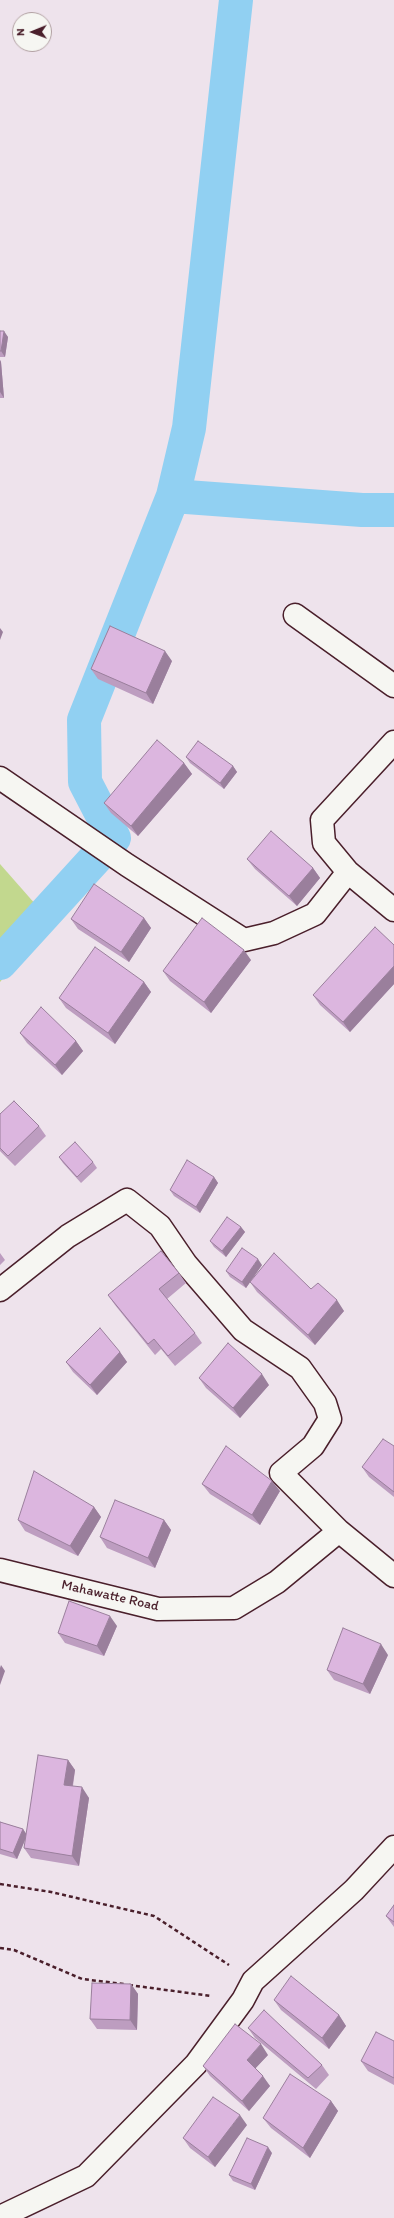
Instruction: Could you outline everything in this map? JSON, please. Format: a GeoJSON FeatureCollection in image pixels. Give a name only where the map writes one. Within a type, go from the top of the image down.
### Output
{"type":"FeatureCollection","features":[{"type":"Feature","properties":{"kind":"street"},"geometry":{"type":"LineString","coordinates":[[295,615],[394,686]]}},
{"type":"Feature","properties":{"kind":"street"},"geometry":{"type":"LineString","coordinates":[[394,742],[322,820],[324,843],[348,872],[394,910]]}},
{"type":"Feature","properties":{"kind":"street"},"geometry":{"type":"LineString","coordinates":[[0,778],[127,865],[244,940],[274,933],[315,914],[348,872]]}},
{"type":"Feature","properties":{"kind":"street"},"geometry":{"type":"LineString","coordinates":[[0,1290],[68,1236],[127,1200],[160,1226],[186,1264],[243,1330],[300,1368],[325,1403],[330,1419],[313,1446],[281,1473],[340,1530],[394,1576]]}},
{"type":"Feature","properties":{"kind":"street","name":"Mahawatte Road"},"geometry":{"type":"LineString","coordinates":[[0,1570],[158,1609],[234,1608],[277,1582],[340,1530]]}},
{"type":"Feature","properties":{"kind":"street"},"geometry":{"type":"LineString","coordinates":[[0,2217],[86,2176],[196,2064],[243,2000],[253,1981],[354,1890],[394,1847]]}},
{"type":"Feature","properties":{"kind":"path"},"geometry":{"type":"LineString","coordinates":[[0,1884],[51,1892],[154,1916],[253,1981]]}},
{"type":"Feature","properties":{"kind":"path"},"geometry":{"type":"LineString","coordinates":[[0,1948],[14,1950],[82,1979],[243,2000]]}},
{"type":"Feature","properties":{"kind":"green space"},"geometry":{"type":"Polygon","coordinates":[[[0,864],[51,922],[0,982],[0,864]]]}},
{"type":"Feature","properties":{"kind":"building"},"geometry":{"type":"Polygon","coordinates":[[[0,331],[4,331],[1,351],[0,351],[0,331]]]}},
{"type":"Feature","properties":{"kind":"building"},"geometry":{"type":"Polygon","coordinates":[[[110,626],[165,651],[146,693],[91,669],[110,626]]]}},
{"type":"Feature","properties":{"kind":"building"},"geometry":{"type":"Polygon","coordinates":[[[157,740],[184,763],[131,826],[104,803],[157,740]]]}},
{"type":"Feature","properties":{"kind":"building"},"geometry":{"type":"Polygon","coordinates":[[[198,741],[233,766],[220,783],[186,757],[198,741]]]}},
{"type":"Feature","properties":{"kind":"building"},"geometry":{"type":"Polygon","coordinates":[[[271,831],[313,868],[289,896],[247,859],[271,831]]]}},
{"type":"Feature","properties":{"kind":"building"},"geometry":{"type":"Polygon","coordinates":[[[94,884],[144,918],[121,952],[71,919],[94,884]]]}},
{"type":"Feature","properties":{"kind":"building"},"geometry":{"type":"Polygon","coordinates":[[[202,918],[244,950],[204,1002],[163,971],[202,918]]]}},
{"type":"Feature","properties":{"kind":"building"},"geometry":{"type":"Polygon","coordinates":[[[375,927],[394,945],[394,966],[343,1022],[313,995],[375,927]]]}},
{"type":"Feature","properties":{"kind":"building"},"geometry":{"type":"Polygon","coordinates":[[[95,947],[144,982],[108,1033],[59,998],[95,947]]]}},
{"type":"Feature","properties":{"kind":"building"},"geometry":{"type":"Polygon","coordinates":[[[41,1007],[76,1041],[55,1065],[20,1033],[41,1007]]]}},
{"type":"Feature","properties":{"kind":"building"},"geometry":{"type":"Polygon","coordinates":[[[14,1101],[39,1126],[8,1156],[0,1148],[0,1114],[14,1101]]]}},
{"type":"Feature","properties":{"kind":"building"},"geometry":{"type":"Polygon","coordinates":[[[75,1142],[93,1162],[77,1177],[59,1157],[75,1142]]]}},
{"type":"Feature","properties":{"kind":"building"},"geometry":{"type":"Polygon","coordinates":[[[187,1160],[214,1177],[196,1207],[170,1190],[187,1160]]]}},
{"type":"Feature","properties":{"kind":"building"},"geometry":{"type":"Polygon","coordinates":[[[227,1217],[241,1227],[222,1251],[210,1241],[227,1217]]]}},
{"type":"Feature","properties":{"kind":"building"},"geometry":{"type":"Polygon","coordinates":[[[242,1248],[258,1259],[242,1282],[226,1271],[242,1248]]]}},
{"type":"Feature","properties":{"kind":"building"},"geometry":{"type":"Polygon","coordinates":[[[161,1251],[179,1273],[159,1289],[195,1333],[168,1356],[154,1339],[148,1344],[108,1295],[161,1251]]]}},
{"type":"Feature","properties":{"kind":"building"},"geometry":{"type":"Polygon","coordinates":[[[274,1253],[311,1289],[318,1283],[337,1300],[308,1335],[250,1282],[274,1253]]]}},
{"type":"Feature","properties":{"kind":"building"},"geometry":{"type":"Polygon","coordinates":[[[100,1328],[120,1352],[90,1385],[66,1362],[100,1328]]]}},
{"type":"Feature","properties":{"kind":"building"},"geometry":{"type":"Polygon","coordinates":[[[228,1343],[262,1374],[233,1408],[199,1378],[228,1343]]]}},
{"type":"Feature","properties":{"kind":"building"},"geometry":{"type":"Polygon","coordinates":[[[383,1439],[394,1446],[394,1492],[362,1467],[383,1439]]]}},
{"type":"Feature","properties":{"kind":"building"},"geometry":{"type":"Polygon","coordinates":[[[226,1446],[272,1481],[252,1515],[202,1484],[226,1446]]]}},
{"type":"Feature","properties":{"kind":"building"},"geometry":{"type":"Polygon","coordinates":[[[34,1471],[94,1507],[70,1546],[18,1520],[34,1471]]]}},
{"type":"Feature","properties":{"kind":"building"},"geometry":{"type":"Polygon","coordinates":[[[115,1500],[164,1520],[148,1558],[100,1537],[115,1500]]]}},
{"type":"Feature","properties":{"kind":"building"},"geometry":{"type":"Polygon","coordinates":[[[69,1601],[110,1616],[97,1646],[58,1633],[69,1601]]]}},
{"type":"Feature","properties":{"kind":"building"},"geometry":{"type":"Polygon","coordinates":[[[343,1628],[381,1644],[363,1684],[327,1670],[343,1628]]]}},
{"type":"Feature","properties":{"kind":"building"},"geometry":{"type":"Polygon","coordinates":[[[38,1755],[68,1760],[64,1785],[82,1787],[72,1856],[24,1848],[38,1755]]]}},
{"type":"Feature","properties":{"kind":"building"},"geometry":{"type":"Polygon","coordinates":[[[0,1822],[23,1829],[13,1853],[0,1849],[0,1822]]]}},
{"type":"Feature","properties":{"kind":"building"},"geometry":{"type":"Polygon","coordinates":[[[394,1905],[394,1922],[386,1916],[394,1905]]]}},
{"type":"Feature","properties":{"kind":"building"},"geometry":{"type":"Polygon","coordinates":[[[291,1976],[339,2015],[322,2038],[274,2000],[291,1976]]]}},
{"type":"Feature","properties":{"kind":"building"},"geometry":{"type":"Polygon","coordinates":[[[92,1983],[131,1984],[130,2020],[90,2019],[92,1983]]]}},
{"type":"Feature","properties":{"kind":"building"},"geometry":{"type":"Polygon","coordinates":[[[264,2010],[322,2065],[308,2078],[248,2028],[264,2010]]]}},
{"type":"Feature","properties":{"kind":"building"},"geometry":{"type":"Polygon","coordinates":[[[235,2024],[261,2044],[247,2060],[263,2076],[242,2101],[203,2066],[235,2024]]]}},
{"type":"Feature","properties":{"kind":"building"},"geometry":{"type":"Polygon","coordinates":[[[376,2032],[394,2041],[394,2078],[361,2061],[376,2032]]]}},
{"type":"Feature","properties":{"kind":"building"},"geometry":{"type":"Polygon","coordinates":[[[290,2074],[331,2101],[303,2148],[263,2118],[290,2074]]]}},
{"type":"Feature","properties":{"kind":"building"},"geometry":{"type":"Polygon","coordinates":[[[213,2097],[240,2115],[208,2157],[183,2138],[213,2097]]]}},
{"type":"Feature","properties":{"kind":"building"},"geometry":{"type":"Polygon","coordinates":[[[247,2138],[268,2147],[251,2184],[229,2175],[247,2138]]]}},
{"type":"Feature","properties":{"kind":"waterway"},"geometry":{"type":"LineString","coordinates":[[0,963],[114,838],[85,782],[84,720],[173,496],[189,428],[236,0]]}},
{"type":"Feature","properties":{"kind":"waterway"},"geometry":{"type":"LineString","coordinates":[[173,496],[362,510],[394,510]]}}]}
